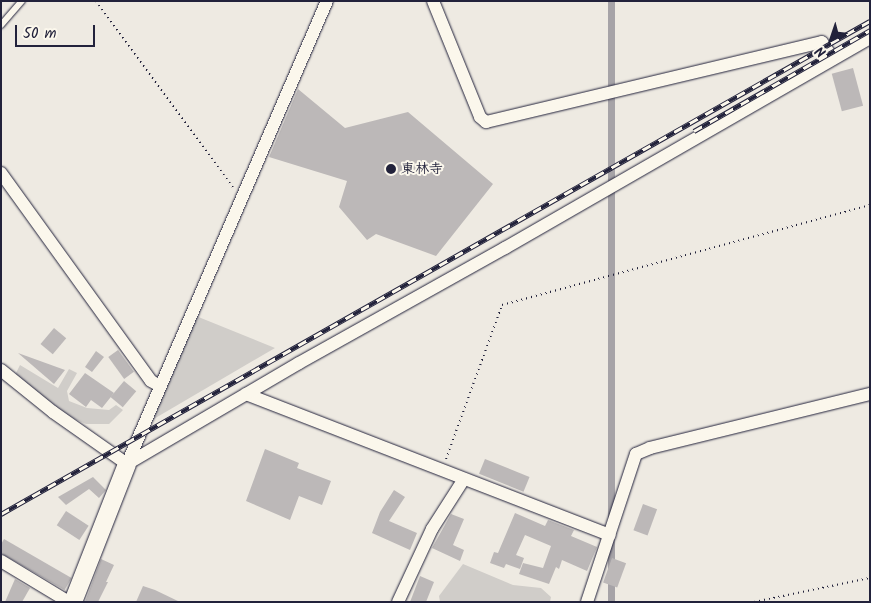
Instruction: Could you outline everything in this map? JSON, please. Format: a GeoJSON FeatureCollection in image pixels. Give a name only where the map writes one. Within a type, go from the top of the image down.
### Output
{"type":"FeatureCollection","features":[{"type":"Feature","properties":{"kind":"street"},"geometry":{"type":"LineString","coordinates":[[73,602],[127,464],[244,197],[327,1]]}},
{"type":"Feature","properties":{"kind":"street"},"geometry":{"type":"LineString","coordinates":[[433,1],[480,116],[486,122],[822,42],[833,59]]}},
{"type":"Feature","properties":{"kind":"street"},"geometry":{"type":"LineString","coordinates":[[127,464],[246,394],[870,38]]}},
{"type":"Feature","properties":{"kind":"street"},"geometry":{"type":"LineString","coordinates":[[1,173],[151,382],[160,386]]}},
{"type":"Feature","properties":{"kind":"street"},"geometry":{"type":"LineString","coordinates":[[1,370],[54,412],[127,464]]}},
{"type":"Feature","properties":{"kind":"street"},"geometry":{"type":"LineString","coordinates":[[246,394],[610,536]]}},
{"type":"Feature","properties":{"kind":"street"},"geometry":{"type":"LineString","coordinates":[[587,602],[636,454],[650,448],[870,394]]}},
{"type":"Feature","properties":{"kind":"street"},"geometry":{"type":"LineString","coordinates":[[398,602],[432,529],[464,479]]}},
{"type":"Feature","properties":{"kind":"street"},"geometry":{"type":"LineString","coordinates":[[1,561],[69,602]]}},
{"type":"Feature","properties":{"kind":"lane"},"geometry":{"type":"LineString","coordinates":[[1,25],[22,1]]}},
{"type":"Feature","properties":{"kind":"path"},"geometry":{"type":"LineString","coordinates":[[96,1],[239,195],[244,197]]}},
{"type":"Feature","properties":{"kind":"path"},"geometry":{"type":"LineString","coordinates":[[442,470],[502,305],[870,205]]}},
{"type":"Feature","properties":{"kind":"path"},"geometry":{"type":"LineString","coordinates":[[754,602],[870,578]]}},
{"type":"Feature","properties":{"kind":"shaded area"},"geometry":{"type":"Polygon","coordinates":[[[608,1],[615,1],[615,602],[608,602],[608,1]]]}},
{"type":"Feature","properties":{"kind":"shaded area"},"geometry":{"type":"Polygon","coordinates":[[[196,316],[275,348],[152,420],[196,316]]]}},
{"type":"Feature","properties":{"kind":"shaded area"},"geometry":{"type":"Polygon","coordinates":[[[20,365],[58,388],[69,369],[77,373],[67,391],[69,401],[87,408],[109,410],[116,405],[123,410],[109,424],[86,424],[70,417],[15,375],[20,365]]]}},
{"type":"Feature","properties":{"kind":"shaded area"},"geometry":{"type":"Polygon","coordinates":[[[463,564],[513,585],[541,588],[551,597],[550,602],[440,602],[439,596],[463,564]]]}},
{"type":"Feature","properties":{"kind":"building"},"geometry":{"type":"Polygon","coordinates":[[[853,68],[863,106],[842,111],[832,74],[853,68]]]}},
{"type":"Feature","properties":{"kind":"building","name":"東林寺"},"geometry":{"type":"Polygon","coordinates":[[[298,89],[345,128],[408,112],[493,184],[436,256],[376,234],[367,240],[339,207],[347,181],[269,157],[298,89]]]}},
{"type":"Feature","properties":{"kind":"building"},"geometry":{"type":"Polygon","coordinates":[[[54,328],[66,338],[53,354],[41,344],[54,328]]]}},
{"type":"Feature","properties":{"kind":"building"},"geometry":{"type":"Polygon","coordinates":[[[118,350],[134,372],[124,379],[108,357],[118,350]]]}},
{"type":"Feature","properties":{"kind":"building"},"geometry":{"type":"Polygon","coordinates":[[[96,351],[104,357],[92,372],[85,367],[96,351]]]}},
{"type":"Feature","properties":{"kind":"building"},"geometry":{"type":"Polygon","coordinates":[[[18,353],[65,370],[54,384],[18,353]]]}},
{"type":"Feature","properties":{"kind":"building"},"geometry":{"type":"Polygon","coordinates":[[[85,373],[114,393],[102,408],[91,400],[86,407],[69,394],[85,373]]]}},
{"type":"Feature","properties":{"kind":"building"},"geometry":{"type":"Polygon","coordinates":[[[124,381],[136,391],[123,407],[111,397],[124,381]]]}},
{"type":"Feature","properties":{"kind":"building"},"geometry":{"type":"Polygon","coordinates":[[[265,449],[299,463],[297,468],[331,481],[322,505],[299,496],[290,520],[246,501],[265,449]]]}},
{"type":"Feature","properties":{"kind":"building"},"geometry":{"type":"Polygon","coordinates":[[[485,459],[530,477],[524,492],[479,474],[485,459]]]}},
{"type":"Feature","properties":{"kind":"building"},"geometry":{"type":"Polygon","coordinates":[[[93,477],[106,490],[99,498],[89,489],[66,505],[58,497],[93,477]]]}},
{"type":"Feature","properties":{"kind":"building"},"geometry":{"type":"Polygon","coordinates":[[[394,490],[405,497],[389,521],[417,533],[410,550],[372,533],[380,512],[394,490]]]}},
{"type":"Feature","properties":{"kind":"building"},"geometry":{"type":"Polygon","coordinates":[[[643,504],[657,509],[648,535],[633,530],[643,504]]]}},
{"type":"Feature","properties":{"kind":"building"},"geometry":{"type":"Polygon","coordinates":[[[66,511],[89,526],[79,540],[57,525],[66,511]]]}},
{"type":"Feature","properties":{"kind":"building"},"geometry":{"type":"Polygon","coordinates":[[[515,513],[545,526],[548,520],[574,530],[571,536],[597,547],[587,571],[562,560],[559,569],[556,567],[549,584],[519,574],[523,563],[543,568],[551,546],[525,535],[516,555],[524,558],[520,569],[506,564],[504,568],[490,563],[494,552],[498,553],[515,513]]]}},
{"type":"Feature","properties":{"kind":"building"},"geometry":{"type":"Polygon","coordinates":[[[451,514],[464,519],[453,545],[464,550],[460,561],[432,548],[451,514]]]}},
{"type":"Feature","properties":{"kind":"building"},"geometry":{"type":"Polygon","coordinates":[[[4,539],[72,578],[65,590],[1,553],[1,544],[4,539]]]}},
{"type":"Feature","properties":{"kind":"building"},"geometry":{"type":"Polygon","coordinates":[[[612,558],[626,563],[617,588],[603,582],[612,558]]]}},
{"type":"Feature","properties":{"kind":"building"},"geometry":{"type":"Polygon","coordinates":[[[101,559],[114,565],[106,582],[108,582],[98,602],[85,602],[101,559]]]}},
{"type":"Feature","properties":{"kind":"building"},"geometry":{"type":"Polygon","coordinates":[[[420,576],[434,582],[426,602],[410,602],[420,576]]]}},
{"type":"Feature","properties":{"kind":"building"},"geometry":{"type":"Polygon","coordinates":[[[15,579],[30,588],[22,602],[5,602],[15,579]]]}},
{"type":"Feature","properties":{"kind":"building"},"geometry":{"type":"Polygon","coordinates":[[[143,586],[155,590],[180,602],[136,602],[143,586]]]}},
{"type":"Feature","properties":{"kind":"railway"},"geometry":{"type":"LineString","coordinates":[[1,514],[870,21]]}},
{"type":"Feature","properties":{"kind":"railway"},"geometry":{"type":"LineString","coordinates":[[694,131],[870,30]]}},
{"type":"Feature","properties":{"kind":"place","name":"東林寺"},"geometry":{"type":"Point","coordinates":[391,169]}}]}
